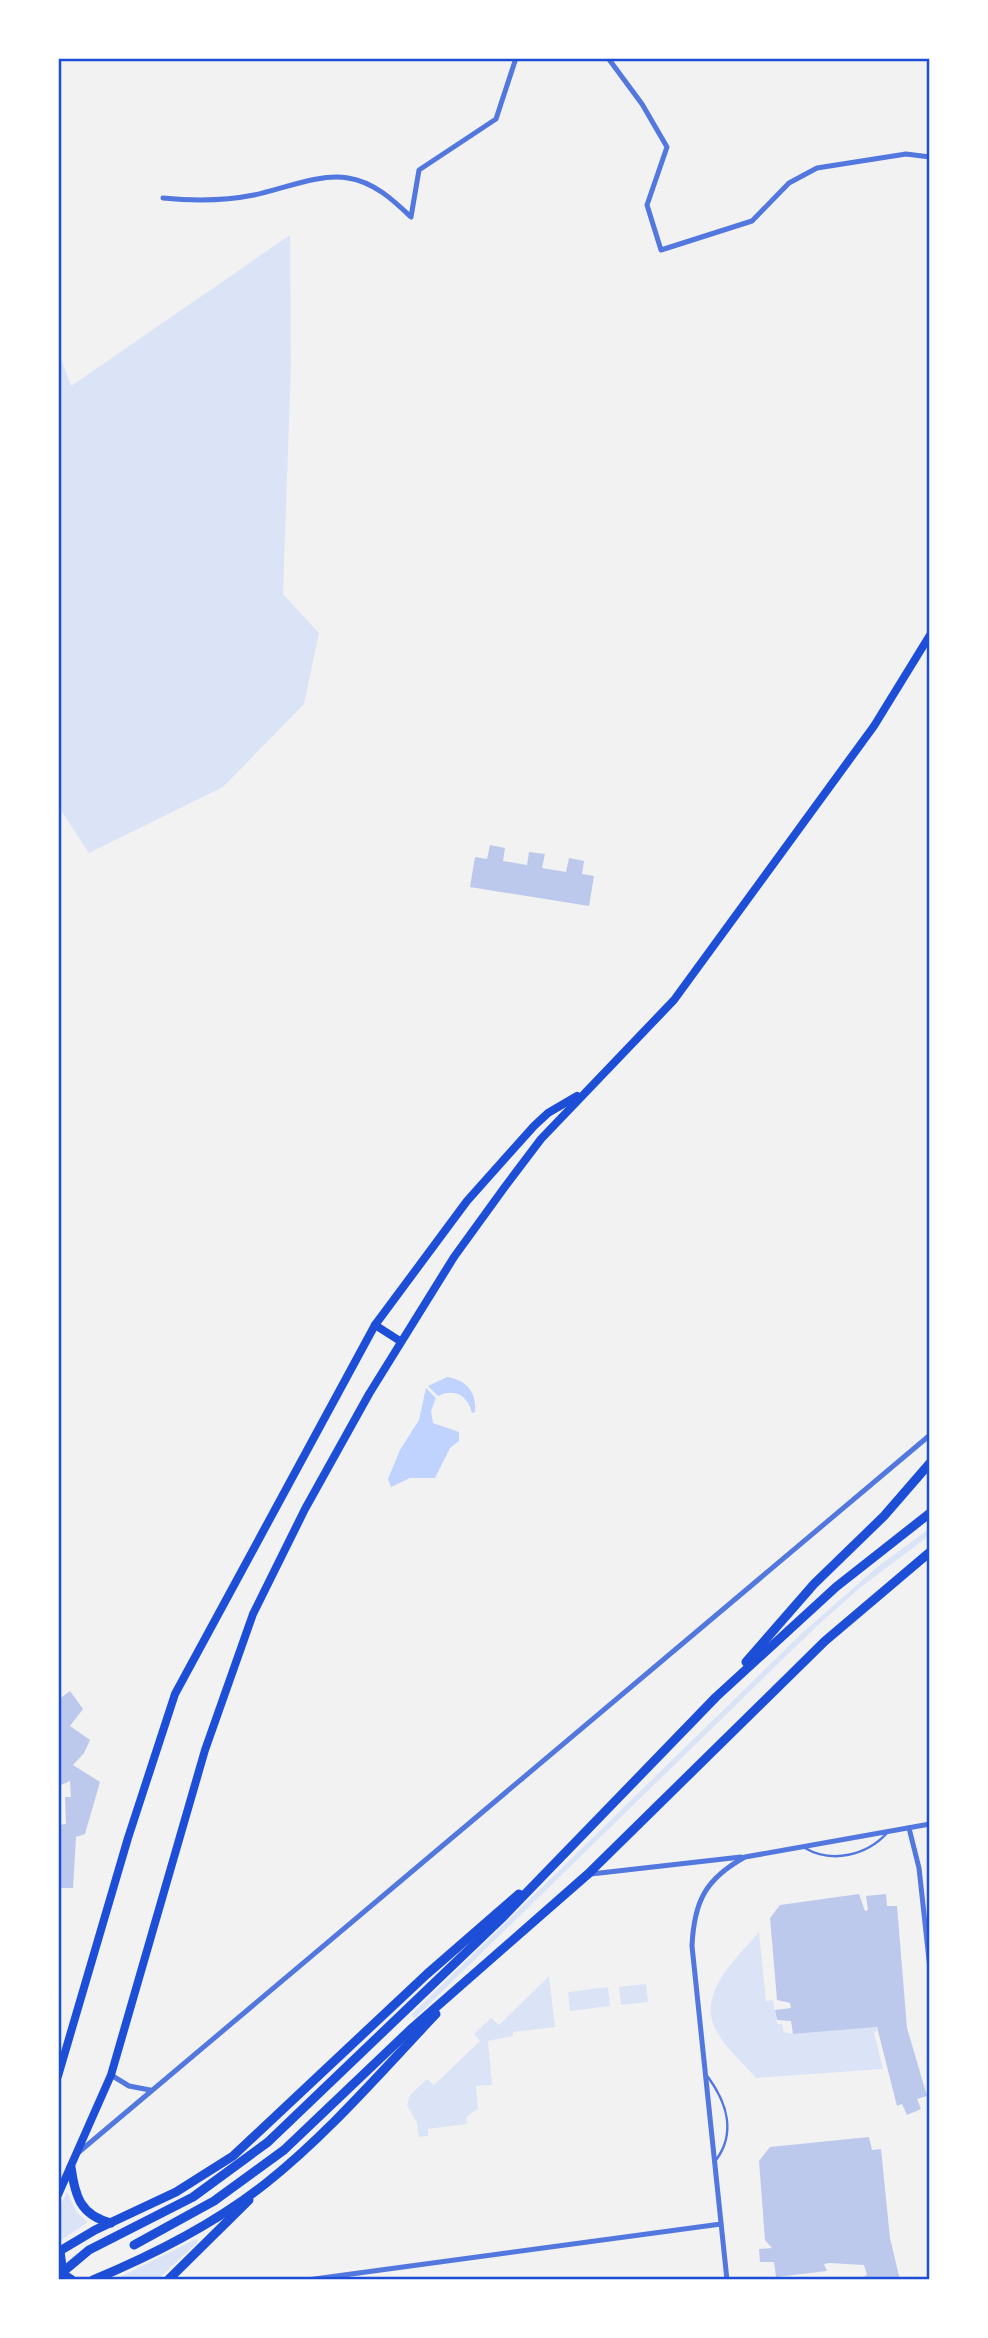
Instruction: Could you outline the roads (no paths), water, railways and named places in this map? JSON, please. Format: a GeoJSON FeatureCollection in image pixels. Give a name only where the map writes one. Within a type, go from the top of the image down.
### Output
{"type":"FeatureCollection","features":[{"type":"Feature","properties":{"kind":"main road"},"geometry":{"type":"LineString","coordinates":[[58,2196],[111,2075],[205,1749],[253,1614],[305,1509],[400,1341],[504,1188],[541,1139],[674,1000],[874,726],[930,635]]}},
{"type":"Feature","properties":{"kind":"main road"},"geometry":{"type":"LineString","coordinates":[[58,2076],[128,1838],[175,1694],[376,1325],[467,1201],[548,1112],[583,1093]]}},
{"type":"Feature","properties":{"kind":"main road"},"geometry":{"type":"LineString","coordinates":[[376,1325],[400,1341]]}},
{"type":"Feature","properties":{"kind":"main road"},"geometry":{"type":"LineString","coordinates":[[716,1697],[814,1584],[884,1516],[930,1463]]}},
{"type":"Feature","properties":{"kind":"main road"},"geometry":{"type":"LineString","coordinates":[[58,2276],[89,2250],[193,2197],[243,2164],[412,2005],[716,1697],[835,1587],[930,1513]]}},
{"type":"Feature","properties":{"kind":"main road"},"geometry":{"type":"LineString","coordinates":[[134,2245],[214,2201],[269,2162],[410,2029],[588,1874],[825,1641],[930,1552]]}},
{"type":"Feature","properties":{"kind":"main road"},"geometry":{"type":"LineString","coordinates":[[72,2280],[63,2274],[59,2251],[192,2183],[240,2150],[427,1973],[560,1858]]}},
{"type":"Feature","properties":{"kind":"main road"},"geometry":{"type":"LineString","coordinates":[[169,2280],[263,2185],[312,2143],[477,1972]]}},
{"type":"Feature","properties":{"kind":"main road"},"geometry":{"type":"LineString","coordinates":[[71,2167],[76,2193],[83,2209],[95,2218],[111,2223]]}},
{"type":"Feature","properties":{"kind":"main road"},"geometry":{"type":"LineString","coordinates":[[93,2280],[160,2250],[263,2185]]}},
{"type":"Feature","properties":{"kind":"street"},"geometry":{"type":"LineString","coordinates":[[163,198],[192,201],[251,195],[320,179],[346,177],[367,183],[411,216],[419,170],[496,119],[516,58]]}},
{"type":"Feature","properties":{"kind":"street"},"geometry":{"type":"LineString","coordinates":[[608,58],[642,104],[667,147],[647,205],[661,250],[752,221],[789,183],[817,168],[906,154],[930,157]]}},
{"type":"Feature","properties":{"kind":"street"},"geometry":{"type":"LineString","coordinates":[[78,2153],[930,1435]]}},
{"type":"Feature","properties":{"kind":"street"},"geometry":{"type":"LineString","coordinates":[[588,1874],[745,1857],[930,1824]]}},
{"type":"Feature","properties":{"kind":"street"},"geometry":{"type":"LineString","coordinates":[[909,1828],[919,1868],[930,1969]]}},
{"type":"Feature","properties":{"kind":"street"},"geometry":{"type":"LineString","coordinates":[[727,2280],[692,1946],[694,1916],[705,1891],[725,1868],[745,1857]]}},
{"type":"Feature","properties":{"kind":"street"},"geometry":{"type":"LineString","coordinates":[[111,2075],[129,2086],[150,2090]]}},
{"type":"Feature","properties":{"kind":"street"},"geometry":{"type":"LineString","coordinates":[[307,2280],[721,2224]]}},
{"type":"Feature","properties":{"kind":"lane"},"geometry":{"type":"LineString","coordinates":[[802,1847],[823,1856],[864,1851],[875,1845],[887,1832]]}},
{"type":"Feature","properties":{"kind":"lane"},"geometry":{"type":"LineString","coordinates":[[706,2074],[722,2095],[728,2140],[714,2163]]}},
{"type":"Feature","properties":{"kind":"water"},"geometry":{"type":"Polygon","coordinates":[[[447,1377],[460,1381],[469,1388],[474,1399],[475,1412],[472,1413],[460,1395],[450,1393],[438,1396],[428,1386],[447,1377]]]}},
{"type":"Feature","properties":{"kind":"water"},"geometry":{"type":"Polygon","coordinates":[[[426,1388],[436,1398],[431,1411],[433,1423],[459,1432],[459,1441],[450,1448],[435,1478],[410,1478],[391,1487],[388,1479],[400,1450],[419,1420],[426,1388]]]}}]}
